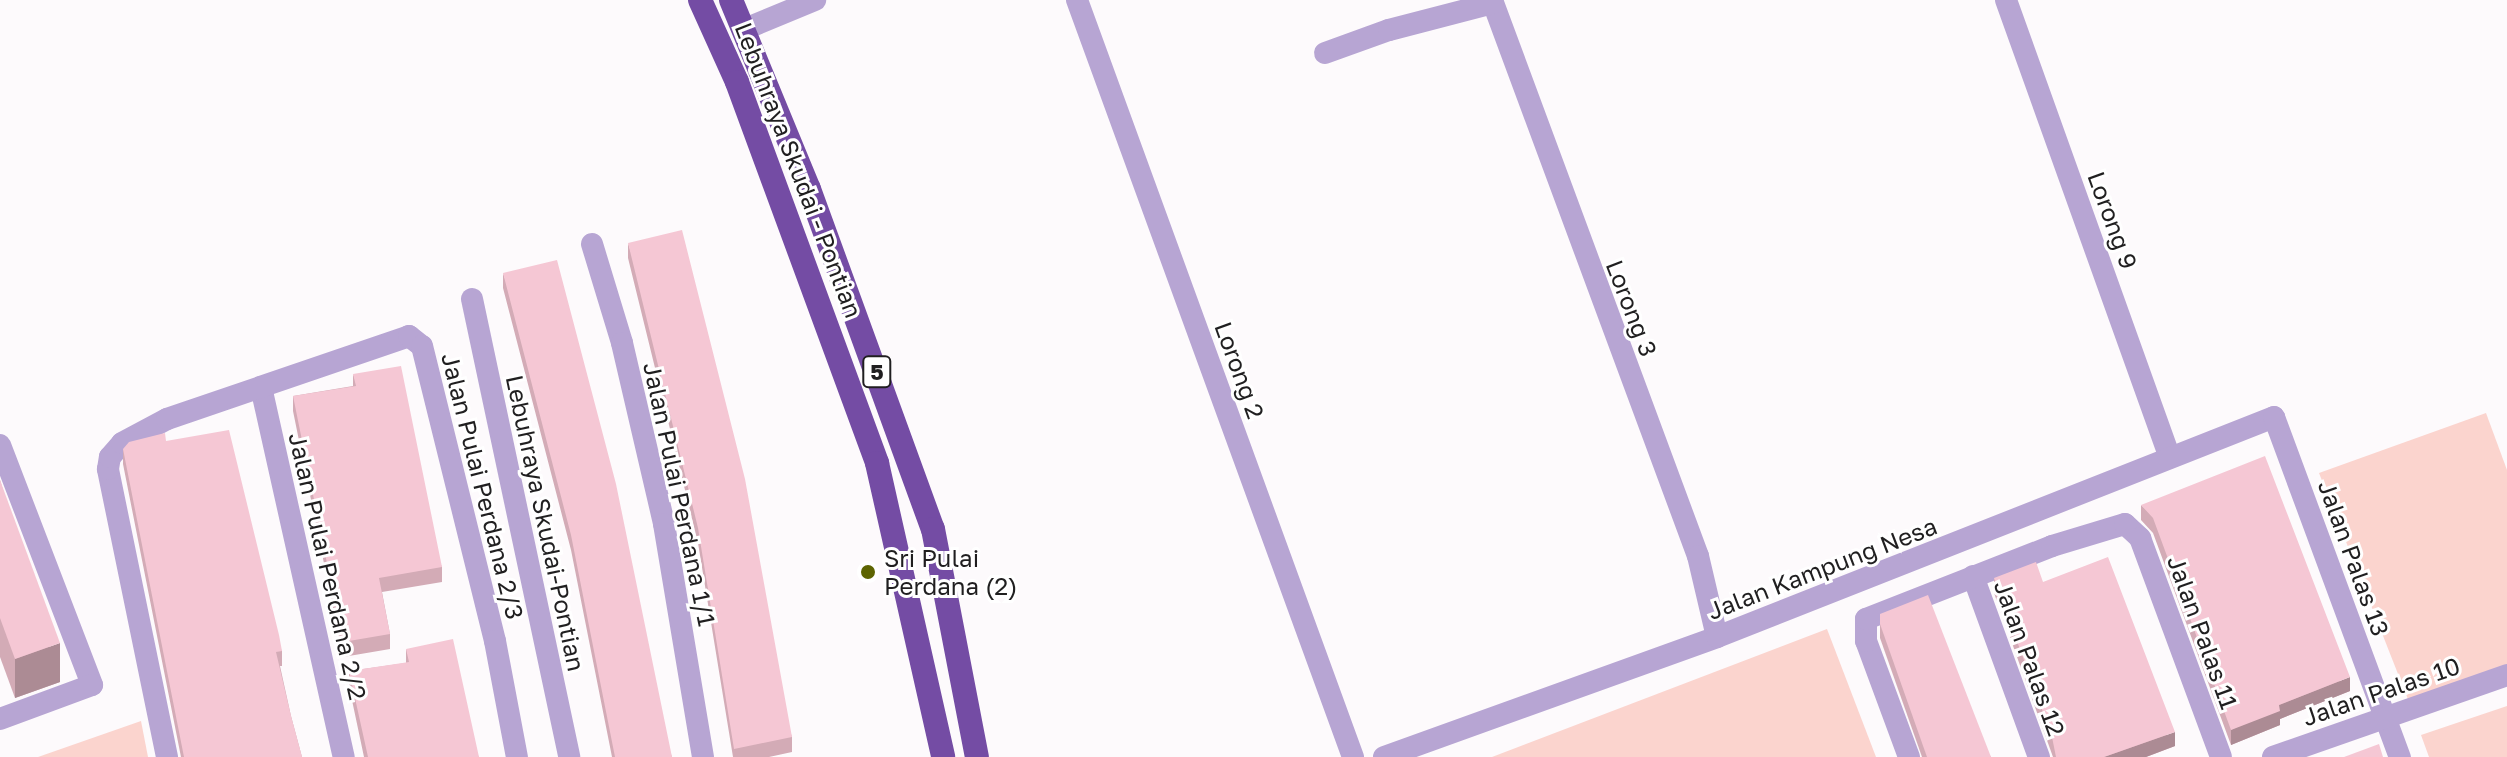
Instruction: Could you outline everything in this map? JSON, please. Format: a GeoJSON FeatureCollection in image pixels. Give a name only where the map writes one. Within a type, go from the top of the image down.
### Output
{"type":"FeatureCollection","features":[{"type":"Feature","properties":{"kind":"highway","name":"Lebuhraya Skudai - Pontian"},"geometry":{"type":"LineString","coordinates":[[700,0],[737,82],[877,463],[943,757]]}},
{"type":"Feature","properties":{"kind":"highway","name":"Lebuhraya Skudai - Pontian"},"geometry":{"type":"LineString","coordinates":[[731,0],[745,29],[933,529],[977,757]]}},
{"type":"Feature","properties":{"kind":"street"},"geometry":{"type":"LineString","coordinates":[[745,29],[815,0]]}},
{"type":"Feature","properties":{"kind":"street","name":"Lorong 2"},"geometry":{"type":"LineString","coordinates":[[1077,0],[1353,757]]}},
{"type":"Feature","properties":{"kind":"street","name":"Lorong 9"},"geometry":{"type":"LineString","coordinates":[[2006,0],[2170,457]]}},
{"type":"Feature","properties":{"kind":"street"},"geometry":{"type":"LineString","coordinates":[[1325,53],[1389,30],[1492,2]]}},
{"type":"Feature","properties":{"kind":"street","name":"Lorong 3"},"geometry":{"type":"LineString","coordinates":[[1492,2],[1698,556],[1717,637]]}},
{"type":"Feature","properties":{"kind":"street","name":"Jalan Pulai Perdana 1/1"},"geometry":{"type":"LineString","coordinates":[[592,244],[622,343],[664,524],[703,757]]}},
{"type":"Feature","properties":{"kind":"street","name":"Lebuhraya Skudai-Pontian"},"geometry":{"type":"LineString","coordinates":[[472,299],[569,757]]}},
{"type":"Feature","properties":{"kind":"street","name":"Jalan Pulai Perdana 2/3"},"geometry":{"type":"LineString","coordinates":[[167,757],[108,469],[110,457],[122,443],[167,419],[409,336],[422,346],[495,641],[517,757]]}},
{"type":"Feature","properties":{"kind":"street","name":"Jalan Pulai Perdana 2/2"},"geometry":{"type":"LineString","coordinates":[[261,387],[344,757]]}},
{"type":"Feature","properties":{"kind":"street","name":"Jalan Kampung Nesa"},"geometry":{"type":"LineString","coordinates":[[1384,757],[1717,637],[2274,417]]}},
{"type":"Feature","properties":{"kind":"street","name":"Jalan Palas 13"},"geometry":{"type":"LineString","coordinates":[[2274,417],[2400,757]]}},
{"type":"Feature","properties":{"kind":"street"},"geometry":{"type":"LineString","coordinates":[[0,445],[92,685],[2,711]]}},
{"type":"Feature","properties":{"kind":"street","name":"Jalan Palas 12"},"geometry":{"type":"LineString","coordinates":[[1909,757],[1863,627],[1874,613],[2114,526],[2133,527]]}},
{"type":"Feature","properties":{"kind":"street","name":"Jalan Palas 11"},"geometry":{"type":"LineString","coordinates":[[2133,527],[2221,757]]}},
{"type":"Feature","properties":{"kind":"street","name":"Jalan Palas 12"},"geometry":{"type":"LineString","coordinates":[[1973,576],[2039,757]]}},
{"type":"Feature","properties":{"kind":"street","name":"Jalan Palas 10"},"geometry":{"type":"LineString","coordinates":[[2273,757],[2507,675]]}},
{"type":"Feature","properties":{"kind":"shaded area"},"geometry":{"type":"Polygon","coordinates":[[[2486,413],[2507,470],[2507,671],[2411,707],[2319,473],[2486,413]]]}},
{"type":"Feature","properties":{"kind":"shaded area"},"geometry":{"type":"Polygon","coordinates":[[[1827,629],[1876,757],[1492,757],[1827,629]]]}},
{"type":"Feature","properties":{"kind":"shaded area"},"geometry":{"type":"Polygon","coordinates":[[[2507,706],[2507,757],[2429,757],[2421,735],[2507,706]]]}},
{"type":"Feature","properties":{"kind":"shaded area"},"geometry":{"type":"Polygon","coordinates":[[[141,721],[148,757],[38,757],[141,721]]]}},
{"type":"Feature","properties":{"kind":"building"},"geometry":{"type":"Polygon","coordinates":[[[682,230],[745,479],[792,737],[734,749],[698,528],[628,243],[682,230]]]}},
{"type":"Feature","properties":{"kind":"building"},"geometry":{"type":"Polygon","coordinates":[[[557,260],[616,484],[672,757],[615,757],[571,535],[503,273],[557,260]]]}},
{"type":"Feature","properties":{"kind":"building"},"geometry":{"type":"Polygon","coordinates":[[[401,366],[442,567],[379,578],[390,634],[343,642],[293,396],[356,386],[353,374],[401,366]]]}},
{"type":"Feature","properties":{"kind":"building"},"geometry":{"type":"Polygon","coordinates":[[[229,430],[279,635],[282,651],[276,652],[302,757],[184,757],[123,449],[129,442],[165,433],[166,441],[229,430]]]}},
{"type":"Feature","properties":{"kind":"building"},"geometry":{"type":"Polygon","coordinates":[[[2265,456],[2350,677],[2279,705],[2280,711],[2231,730],[2153,518],[2141,505],[2265,456]]]}},
{"type":"Feature","properties":{"kind":"building"},"geometry":{"type":"Polygon","coordinates":[[[0,480],[60,643],[15,659],[0,618],[0,480]]]}},
{"type":"Feature","properties":{"kind":"building"},"geometry":{"type":"Polygon","coordinates":[[[2108,557],[2175,732],[2104,757],[2056,757],[2052,737],[1994,578],[2036,562],[2043,582],[2108,557]]]}},
{"type":"Feature","properties":{"kind":"building"},"geometry":{"type":"Polygon","coordinates":[[[1928,595],[1991,757],[1927,757],[1880,624],[1880,614],[1928,595]]]}},
{"type":"Feature","properties":{"kind":"building"},"geometry":{"type":"Polygon","coordinates":[[[453,639],[479,757],[368,757],[349,671],[409,662],[406,649],[453,639]]]}},
{"type":"Feature","properties":{"kind":"building"},"geometry":{"type":"Polygon","coordinates":[[[2379,744],[2383,757],[2344,757],[2379,744]]]}},
{"type":"Feature","properties":{"kind":"place","name":"Sri Pulai Perdana (2)"},"geometry":{"type":"Point","coordinates":[868,572]}}]}
